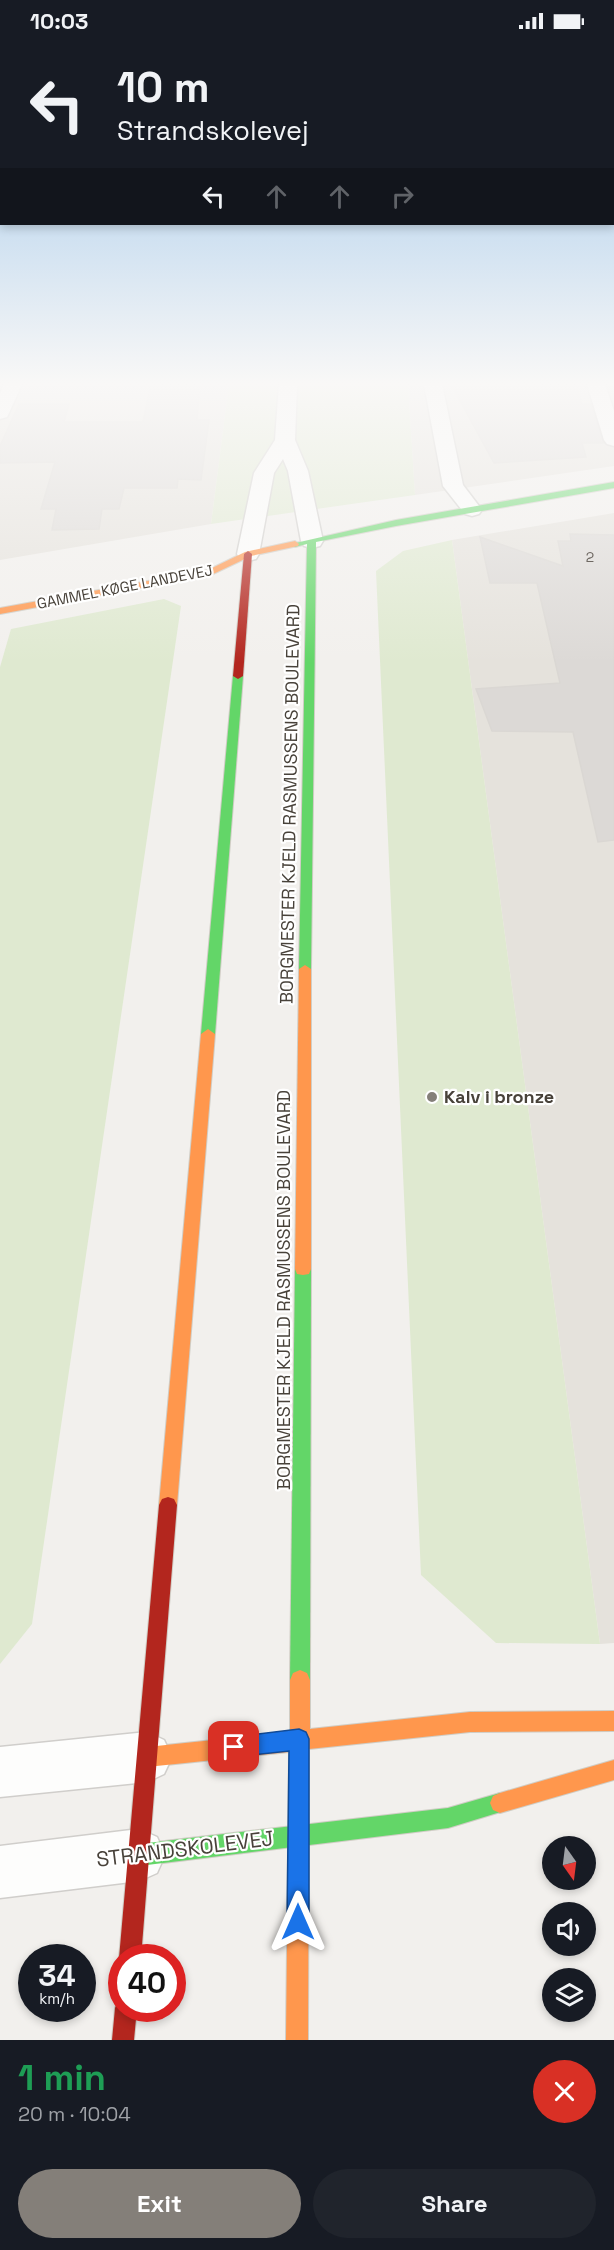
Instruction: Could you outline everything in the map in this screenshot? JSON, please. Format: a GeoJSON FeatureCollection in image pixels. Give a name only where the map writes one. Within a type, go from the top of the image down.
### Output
{"type":"FeatureCollection","features":[{"type":"Feature","properties":{"kind":"street"},"geometry":{"type":"LineString","coordinates":[[131,1944],[248,554],[263,477]]}},
{"type":"Feature","properties":{"kind":"street"},"geometry":{"type":"LineString","coordinates":[[299,477],[312,541]]}},
{"type":"Feature","properties":{"kind":"street"},"geometry":{"type":"LineString","coordinates":[[451,477],[453,486],[472,510]]}},
{"type":"Feature","properties":{"kind":"street","name":"GAMMEL KØGE LANDEVEJ"},"geometry":{"type":"LineString","coordinates":[[0,611],[211,572],[248,554],[614,485]]}},
{"type":"Feature","properties":{"kind":"street","name":"BORGMESTER KJELD RASMUSSENS BOULEVARD"},"geometry":{"type":"LineString","coordinates":[[297,2040],[306,903],[312,541]]}},
{"type":"Feature","properties":{"kind":"street","name":"GAMMEL KØGE LANDEVEJ"},"geometry":{"type":"LineString","coordinates":[[218,551],[248,554]]}},
{"type":"Feature","properties":{"kind":"street"},"geometry":{"type":"LineString","coordinates":[[0,1772],[470,1722],[614,1721]]}},
{"type":"Feature","properties":{"kind":"street","name":"STRANDSKOLEVEJ"},"geometry":{"type":"LineString","coordinates":[[0,1872],[448,1818],[614,1770]]}},
{"type":"Feature","properties":{"kind":"street"},"geometry":{"type":"LineString","coordinates":[[123,2040],[125,2022]]}},
{"type":"Feature","properties":{"kind":"shaded area"},"geometry":{"type":"Polygon","coordinates":[[[0,477],[217,477],[211,524],[0,560],[0,477]]]}},
{"type":"Feature","properties":{"kind":"shaded area"},"geometry":{"type":"Polygon","coordinates":[[[414,477],[537,477],[415,495],[414,477]]]}},
{"type":"Feature","properties":{"kind":"shaded area"},"geometry":{"type":"Polygon","coordinates":[[[614,513],[614,1643],[600,1644],[452,540],[614,513]]]}},
{"type":"Feature","properties":{"kind":"green space"},"geometry":{"type":"Polygon","coordinates":[[[217,477],[414,477],[415,495],[211,524],[217,477]]]}},
{"type":"Feature","properties":{"kind":"green space"},"geometry":{"type":"Polygon","coordinates":[[[452,540],[600,1644],[496,1643],[421,1575],[376,571],[403,551],[452,540]]]}},
{"type":"Feature","properties":{"kind":"green space"},"geometry":{"type":"Polygon","coordinates":[[[164,599],[181,606],[32,1624],[0,1664],[0,667],[11,629],[164,599]]]}},
{"type":"Feature","properties":{"kind":"building"},"geometry":{"type":"Polygon","coordinates":[[[50,477],[201,477],[201,480],[178,479],[177,488],[124,488],[119,509],[102,509],[99,529],[52,530],[56,509],[41,509],[50,477]]]}},
{"type":"Feature","properties":{"kind":"building"},"geometry":{"type":"Polygon","coordinates":[[[570,534],[614,535],[614,840],[598,842],[573,732],[492,731],[476,689],[560,683],[537,583],[490,583],[480,537],[563,566],[558,541],[571,541],[570,534]]]}},
{"type":"Feature","properties":{"kind":"traffic: fast"},"geometry":{"type":"LineString","coordinates":[[295,544],[396,523],[614,485]]}},
{"type":"Feature","properties":{"kind":"traffic: fast"},"geometry":{"type":"LineString","coordinates":[[305,969],[312,541]]}},
{"type":"Feature","properties":{"kind":"traffic: fast"},"geometry":{"type":"LineString","coordinates":[[208,1034],[238,676]]}},
{"type":"Feature","properties":{"kind":"traffic: fast"},"geometry":{"type":"LineString","coordinates":[[300,1680],[303,1269]]}},
{"type":"Feature","properties":{"kind":"traffic: fast"},"geometry":{"type":"LineString","coordinates":[[139,1855],[448,1818],[500,1803]]}},
{"type":"Feature","properties":{"kind":"traffic: slow"},"geometry":{"type":"LineString","coordinates":[[0,611],[211,572],[248,554],[295,544]]}},
{"type":"Feature","properties":{"kind":"traffic: slow"},"geometry":{"type":"LineString","coordinates":[[303,1269],[305,969]]}},
{"type":"Feature","properties":{"kind":"traffic: slow"},"geometry":{"type":"LineString","coordinates":[[168,1505],[208,1034]]}},
{"type":"Feature","properties":{"kind":"traffic: slow"},"geometry":{"type":"LineString","coordinates":[[297,2040],[300,1680]]}},
{"type":"Feature","properties":{"kind":"traffic: slow"},"geometry":{"type":"LineString","coordinates":[[147,1757],[470,1722],[614,1721]]}},
{"type":"Feature","properties":{"kind":"traffic: slow"},"geometry":{"type":"LineString","coordinates":[[500,1803],[614,1770]]}},
{"type":"Feature","properties":{"kind":"traffic: jam"},"geometry":{"type":"LineString","coordinates":[[238,676],[248,554]]}},
{"type":"Feature","properties":{"kind":"traffic: jam"},"geometry":{"type":"LineString","coordinates":[[131,1944],[168,1505]]}},
{"type":"Feature","properties":{"kind":"traffic: jam"},"geometry":{"type":"LineString","coordinates":[[123,2040],[125,2022]]}},
{"type":"Feature","properties":{"kind":"place","name":"Kalv i bronze"},"geometry":{"type":"Point","coordinates":[432,1097]}},
{"type":"Feature","properties":{"kind":"route"},"geometry":{"type":"LineString","coordinates":[[234,1747],[299,1739],[298,1922]]}}]}
